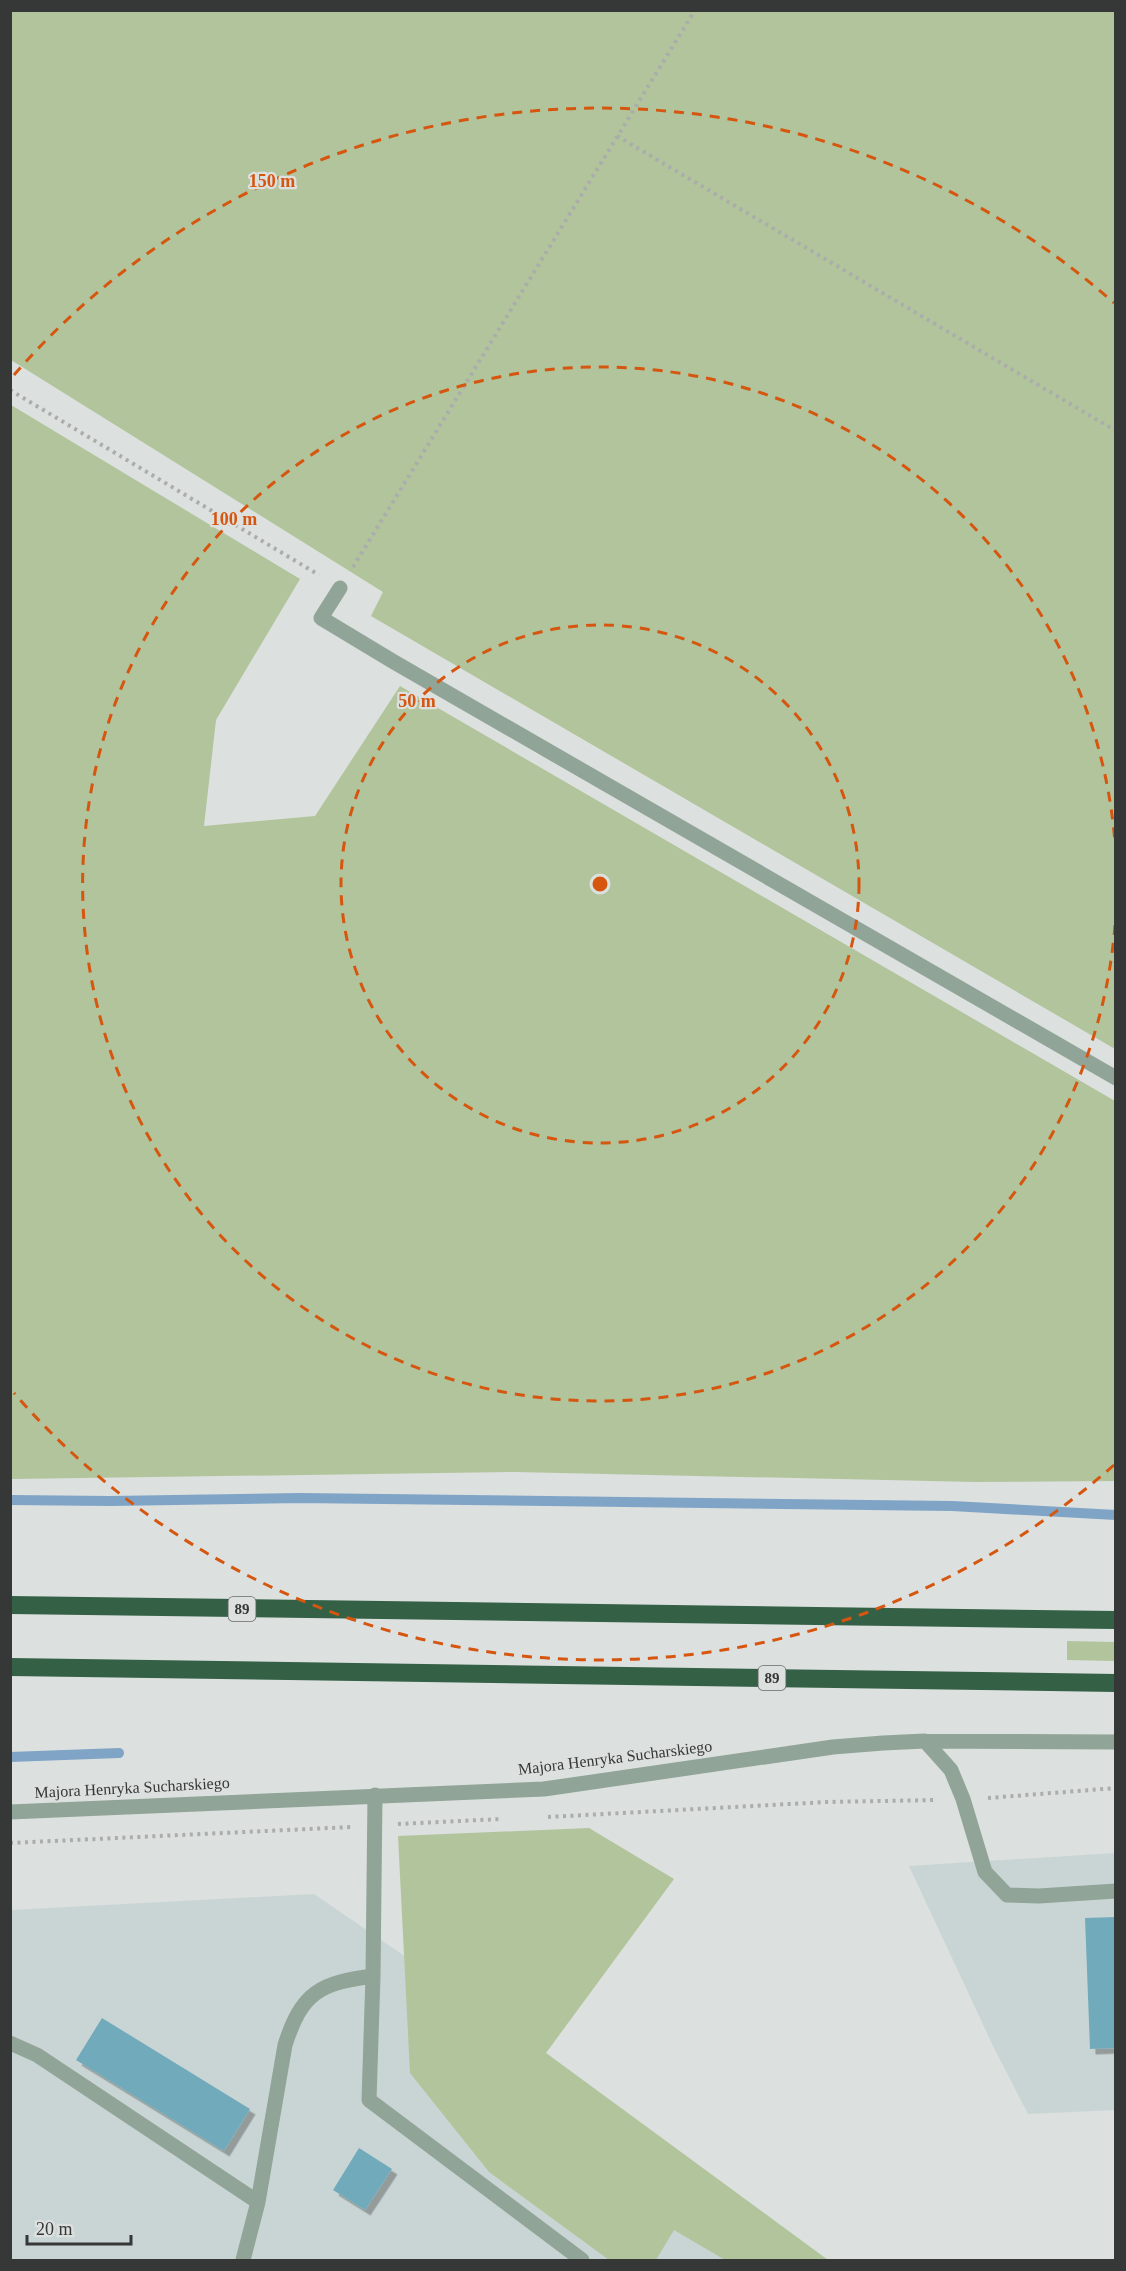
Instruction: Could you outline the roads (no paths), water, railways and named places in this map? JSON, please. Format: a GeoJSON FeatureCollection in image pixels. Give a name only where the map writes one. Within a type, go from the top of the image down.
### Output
{"type":"FeatureCollection","features":[{"type":"Feature","properties":{"kind":"highway","name":"89"},"geometry":{"type":"LineString","coordinates":[[10,1605],[1116,1620]]}},
{"type":"Feature","properties":{"kind":"highway","name":"89"},"geometry":{"type":"LineString","coordinates":[[10,1667],[1116,1683]]}},
{"type":"Feature","properties":{"kind":"street"},"geometry":{"type":"LineString","coordinates":[[340,588],[321,618],[1116,1078]]}},
{"type":"Feature","properties":{"kind":"street"},"geometry":{"type":"LineString","coordinates":[[925,1741],[951,1770],[963,1799],[985,1872],[1007,1895],[1038,1896],[1116,1891]]}},
{"type":"Feature","properties":{"kind":"street","name":"Majora Henryka Sucharskiego"},"geometry":{"type":"LineString","coordinates":[[10,1812],[544,1789],[833,1747],[925,1741],[1116,1742]]}},
{"type":"Feature","properties":{"kind":"street"},"geometry":{"type":"LineString","coordinates":[[375,1795],[369,2100],[582,2260]]}},
{"type":"Feature","properties":{"kind":"street"},"geometry":{"type":"LineString","coordinates":[[243,2260],[258,2202],[285,2045],[292,2022],[306,2001],[324,1986],[344,1980],[373,1976]]}},
{"type":"Feature","properties":{"kind":"street"},"geometry":{"type":"LineString","coordinates":[[10,2043],[37,2055],[258,2202]]}},
{"type":"Feature","properties":{"kind":"waterway"},"geometry":{"type":"LineString","coordinates":[[10,1500],[300,1498],[952,1506],[1116,1515]]}},
{"type":"Feature","properties":{"kind":"waterway"},"geometry":{"type":"LineString","coordinates":[[10,1757],[119,1753]]}}]}
